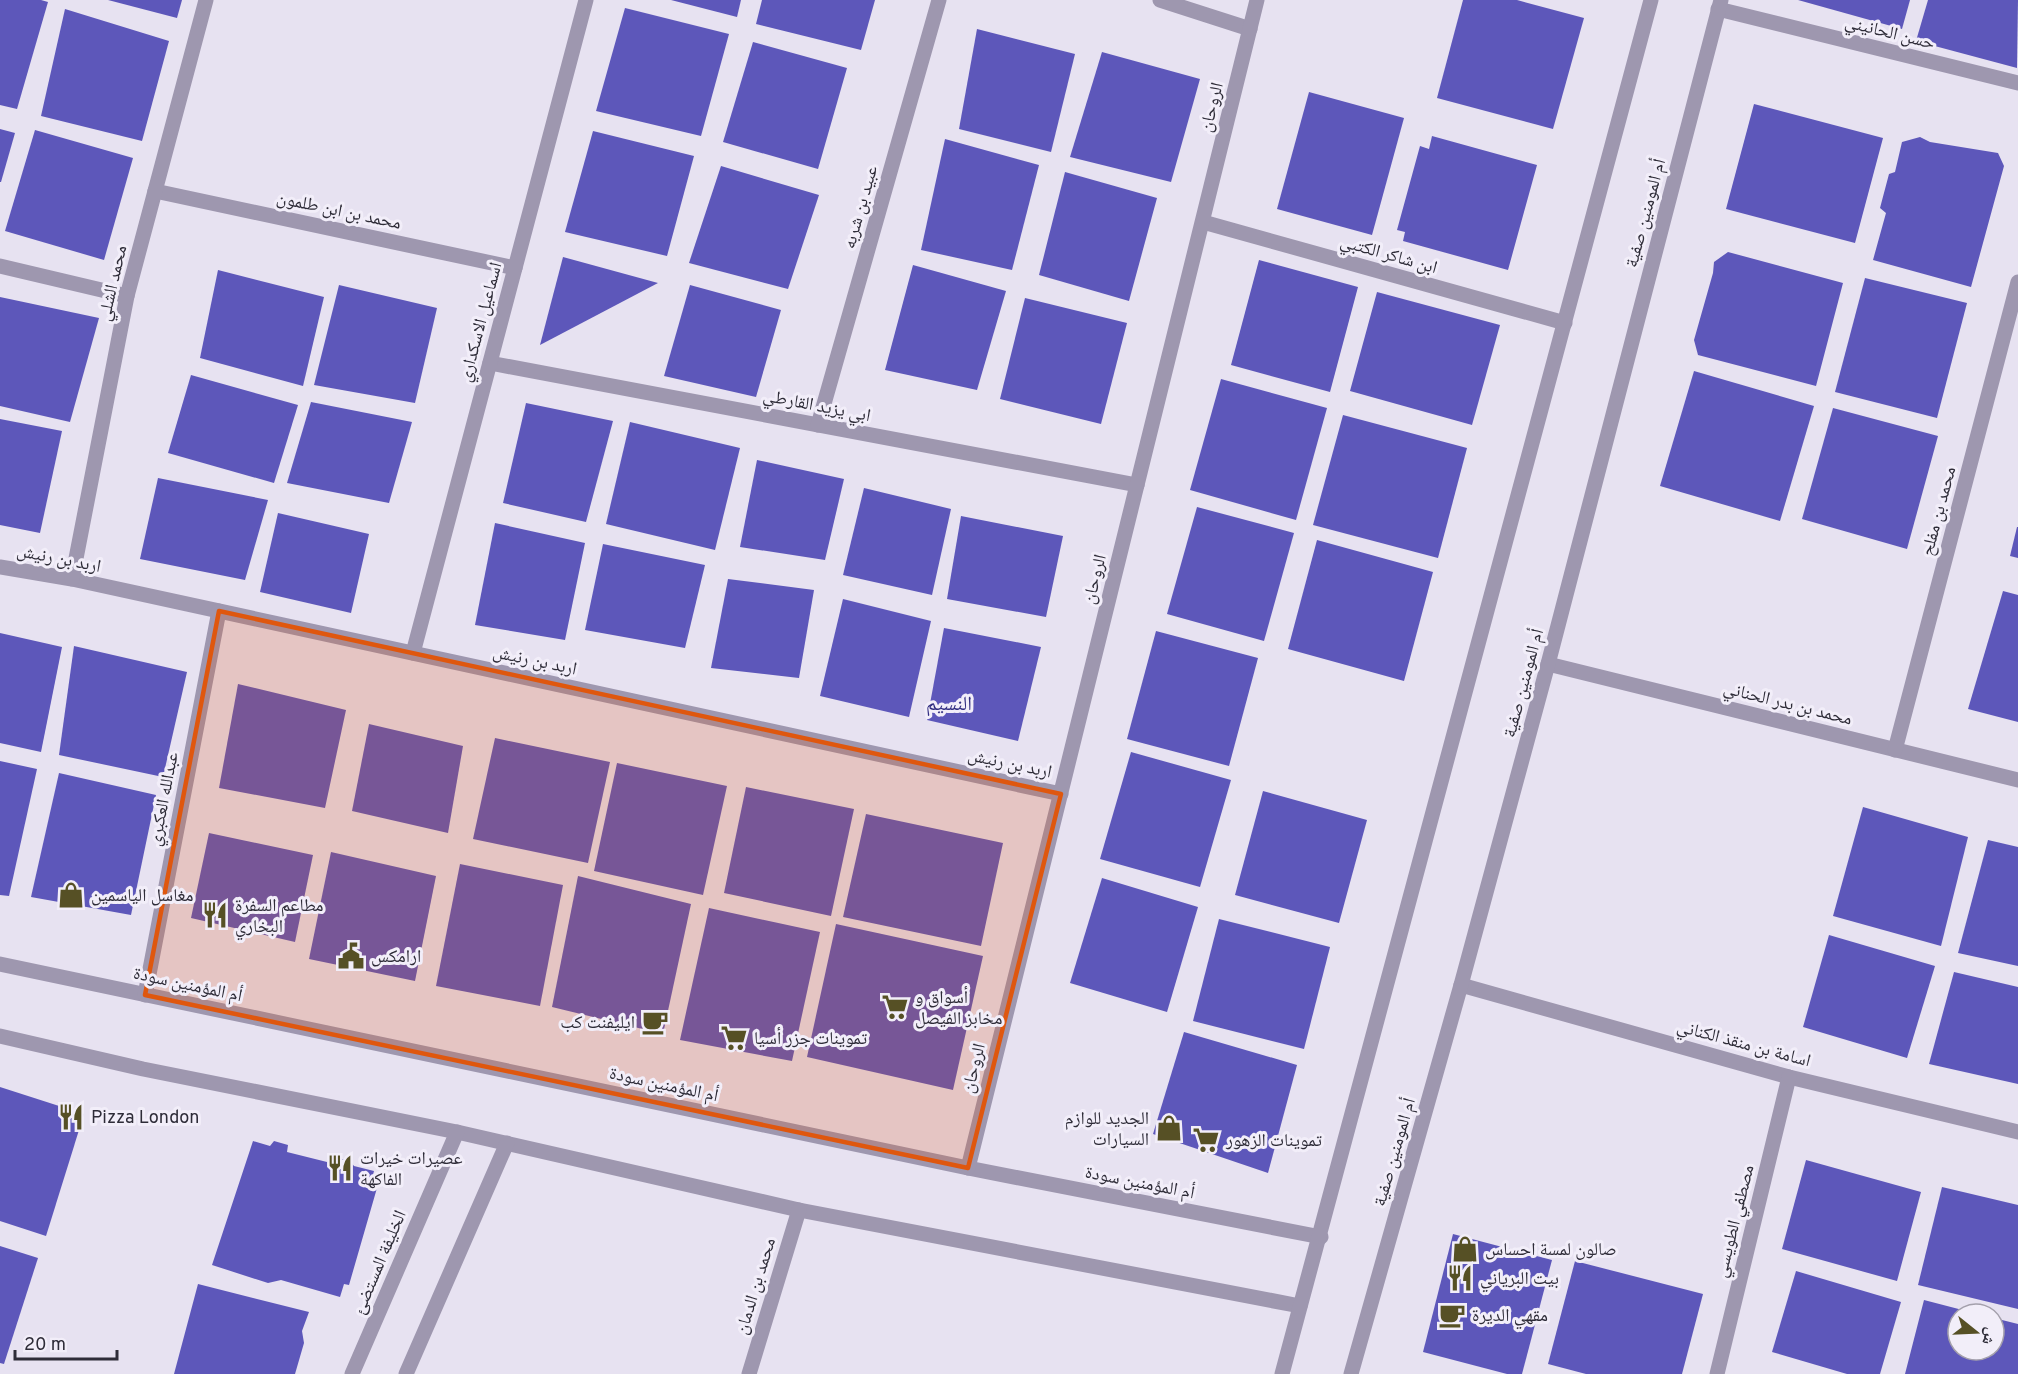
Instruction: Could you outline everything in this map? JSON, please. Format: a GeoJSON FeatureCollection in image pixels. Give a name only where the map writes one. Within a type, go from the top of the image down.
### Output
{"type":"FeatureCollection","features":[{"type":"Feature","properties":{"kind":"street","name":"محمد الشلي"},"geometry":{"type":"LineString","coordinates":[[72,579],[127,296],[206,0]]}},
{"type":"Feature","properties":{"kind":"street","name":"اسماعيل الاسكداري"},"geometry":{"type":"LineString","coordinates":[[413,653],[586,0]]}},
{"type":"Feature","properties":{"kind":"street","name":"عبيد بن شربه"},"geometry":{"type":"LineString","coordinates":[[818,425],[939,0]]}},
{"type":"Feature","properties":{"kind":"street"},"geometry":{"type":"LineString","coordinates":[[1160,0],[1250,29]]}},
{"type":"Feature","properties":{"kind":"street","name":"الروحان"},"geometry":{"type":"LineString","coordinates":[[968,1168],[1257,0]]}},
{"type":"Feature","properties":{"kind":"street"},"geometry":{"type":"LineString","coordinates":[[1282,1374],[1652,0]]}},
{"type":"Feature","properties":{"kind":"street","name":"حسن الحانيني"},"geometry":{"type":"LineString","coordinates":[[1720,4],[2018,83]]}},
{"type":"Feature","properties":{"kind":"street","name":"أم المومنين صفية"},"geometry":{"type":"LineString","coordinates":[[1351,1374],[1461,986],[1548,664],[1720,4]]}},
{"type":"Feature","properties":{"kind":"street","name":"محمد بن ابن طلمون"},"geometry":{"type":"LineString","coordinates":[[155,191],[515,268]]}},
{"type":"Feature","properties":{"kind":"street","name":"ابن شاكر الكتبي"},"geometry":{"type":"LineString","coordinates":[[1203,222],[1565,323]]}},
{"type":"Feature","properties":{"kind":"street"},"geometry":{"type":"LineString","coordinates":[[0,266],[127,296]]}},
{"type":"Feature","properties":{"kind":"street","name":"محمد بن مفلح"},"geometry":{"type":"LineString","coordinates":[[1895,750],[2018,282]]}},
{"type":"Feature","properties":{"kind":"street","name":"ابي يزيد القارطي"},"geometry":{"type":"LineString","coordinates":[[489,363],[1137,485]]}},
{"type":"Feature","properties":{"kind":"street","name":"اربد بن رنيش"},"geometry":{"type":"LineString","coordinates":[[0,567],[72,579],[1061,794]]}},
{"type":"Feature","properties":{"kind":"street","name":"عبدالله العكبري"},"geometry":{"type":"LineString","coordinates":[[146,995],[219,611]]}},
{"type":"Feature","properties":{"kind":"street","name":"محمد بن بدر الحناني"},"geometry":{"type":"LineString","coordinates":[[1548,664],[2018,780]]}},
{"type":"Feature","properties":{"kind":"street","name":"أم المؤمنين سودة"},"geometry":{"type":"LineString","coordinates":[[0,964],[968,1168],[1320,1237]]}},
{"type":"Feature","properties":{"kind":"street","name":"اسامة بن منقذ الكناني"},"geometry":{"type":"LineString","coordinates":[[1461,986],[1789,1077],[2018,1132]]}},
{"type":"Feature","properties":{"kind":"street"},"geometry":{"type":"LineString","coordinates":[[0,1035],[143,1069],[457,1132],[799,1210],[1300,1306]]}},
{"type":"Feature","properties":{"kind":"street","name":"مصطفي الطويسي"},"geometry":{"type":"LineString","coordinates":[[1717,1374],[1789,1077]]}},
{"type":"Feature","properties":{"kind":"street","name":"الخليفة المستضئ"},"geometry":{"type":"LineString","coordinates":[[352,1374],[457,1132]]}},
{"type":"Feature","properties":{"kind":"street"},"geometry":{"type":"LineString","coordinates":[[406,1374],[507,1143]]}},
{"type":"Feature","properties":{"kind":"street","name":"محمد بن الدمان"},"geometry":{"type":"LineString","coordinates":[[749,1374],[799,1210]]}},
{"type":"Feature","properties":{"kind":"highlighted area"},"geometry":{"type":"Polygon","coordinates":[[[219,611],[1061,794],[968,1168],[145,995],[219,611]]]}},
{"type":"Feature","properties":{"kind":"building"},"geometry":{"type":"Polygon","coordinates":[[[0,0],[48,2],[17,109],[0,105],[0,0]]]}},
{"type":"Feature","properties":{"kind":"building"},"geometry":{"type":"Polygon","coordinates":[[[108,0],[182,0],[177,18],[108,0]]]}},
{"type":"Feature","properties":{"kind":"building"},"geometry":{"type":"Polygon","coordinates":[[[671,0],[741,0],[737,17],[671,0]]]}},
{"type":"Feature","properties":{"kind":"building"},"geometry":{"type":"Polygon","coordinates":[[[762,0],[875,0],[861,50],[756,24],[762,0]]]}},
{"type":"Feature","properties":{"kind":"building"},"geometry":{"type":"Polygon","coordinates":[[[1463,0],[1517,0],[1584,18],[1553,129],[1437,98],[1463,0]]]}},
{"type":"Feature","properties":{"kind":"building"},"geometry":{"type":"Polygon","coordinates":[[[1798,0],[1910,0],[1902,29],[1798,0]]]}},
{"type":"Feature","properties":{"kind":"building"},"geometry":{"type":"Polygon","coordinates":[[[1928,0],[2018,0],[2017,68],[1916,41],[1928,0]]]}},
{"type":"Feature","properties":{"kind":"building"},"geometry":{"type":"Polygon","coordinates":[[[625,8],[729,34],[701,136],[596,111],[625,8]]]}},
{"type":"Feature","properties":{"kind":"building"},"geometry":{"type":"Polygon","coordinates":[[[65,9],[169,41],[142,141],[41,116],[65,9]]]}},
{"type":"Feature","properties":{"kind":"building"},"geometry":{"type":"Polygon","coordinates":[[[977,29],[1075,54],[1051,152],[959,129],[977,29]]]}},
{"type":"Feature","properties":{"kind":"building"},"geometry":{"type":"Polygon","coordinates":[[[753,42],[847,68],[818,169],[723,142],[753,42]]]}},
{"type":"Feature","properties":{"kind":"building"},"geometry":{"type":"Polygon","coordinates":[[[1102,52],[1200,79],[1171,182],[1070,157],[1102,52]]]}},
{"type":"Feature","properties":{"kind":"building"},"geometry":{"type":"Polygon","coordinates":[[[1309,92],[1404,118],[1372,235],[1277,209],[1309,92]]]}},
{"type":"Feature","properties":{"kind":"building"},"geometry":{"type":"Polygon","coordinates":[[[1754,104],[1883,138],[1855,243],[1726,209],[1754,104]]]}},
{"type":"Feature","properties":{"kind":"building"},"geometry":{"type":"Polygon","coordinates":[[[0,129],[15,133],[1,182],[0,182],[0,129]]]}},
{"type":"Feature","properties":{"kind":"building"},"geometry":{"type":"Polygon","coordinates":[[[35,130],[133,158],[104,260],[5,231],[35,130]]]}},
{"type":"Feature","properties":{"kind":"building"},"geometry":{"type":"Polygon","coordinates":[[[593,131],[694,156],[667,256],[565,232],[593,131]]]}},
{"type":"Feature","properties":{"kind":"building"},"geometry":{"type":"Polygon","coordinates":[[[1432,136],[1537,165],[1508,270],[1403,241],[1405,232],[1397,230],[1420,146],[1429,149],[1432,136]]]}},
{"type":"Feature","properties":{"kind":"building"},"geometry":{"type":"Polygon","coordinates":[[[1920,137],[1930,142],[1998,153],[2004,166],[1971,287],[1873,260],[1886,213],[1880,208],[1889,174],[1895,172],[1902,142],[1920,137]]]}},
{"type":"Feature","properties":{"kind":"building"},"geometry":{"type":"Polygon","coordinates":[[[945,139],[1039,165],[1012,270],[921,250],[945,139]]]}},
{"type":"Feature","properties":{"kind":"building"},"geometry":{"type":"Polygon","coordinates":[[[721,166],[819,195],[788,289],[689,263],[721,166]]]}},
{"type":"Feature","properties":{"kind":"building"},"geometry":{"type":"Polygon","coordinates":[[[1065,172],[1157,198],[1129,301],[1039,275],[1065,172]]]}},
{"type":"Feature","properties":{"kind":"building"},"geometry":{"type":"Polygon","coordinates":[[[1728,252],[1843,283],[1816,386],[1698,355],[1694,340],[1714,262],[1728,252]]]}},
{"type":"Feature","properties":{"kind":"building"},"geometry":{"type":"Polygon","coordinates":[[[563,257],[658,283],[540,345],[563,257]]]}},
{"type":"Feature","properties":{"kind":"building"},"geometry":{"type":"Polygon","coordinates":[[[1259,260],[1358,287],[1330,392],[1231,365],[1259,260]]]}},
{"type":"Feature","properties":{"kind":"building"},"geometry":{"type":"Polygon","coordinates":[[[913,265],[1006,291],[977,390],[885,370],[913,265]]]}},
{"type":"Feature","properties":{"kind":"building"},"geometry":{"type":"Polygon","coordinates":[[[218,270],[324,297],[303,386],[200,358],[218,270]]]}},
{"type":"Feature","properties":{"kind":"building"},"geometry":{"type":"Polygon","coordinates":[[[1865,278],[1967,303],[1937,418],[1835,392],[1865,278]]]}},
{"type":"Feature","properties":{"kind":"building"},"geometry":{"type":"Polygon","coordinates":[[[339,285],[437,308],[415,403],[314,385],[339,285]]]}},
{"type":"Feature","properties":{"kind":"building"},"geometry":{"type":"Polygon","coordinates":[[[690,285],[781,310],[756,397],[664,376],[690,285]]]}},
{"type":"Feature","properties":{"kind":"building"},"geometry":{"type":"Polygon","coordinates":[[[1377,292],[1500,325],[1472,425],[1350,391],[1377,292]]]}},
{"type":"Feature","properties":{"kind":"building"},"geometry":{"type":"Polygon","coordinates":[[[0,297],[99,318],[70,422],[0,406],[0,297]]]}},
{"type":"Feature","properties":{"kind":"building"},"geometry":{"type":"Polygon","coordinates":[[[1025,298],[1127,323],[1101,424],[1000,399],[1025,298]]]}},
{"type":"Feature","properties":{"kind":"building"},"geometry":{"type":"Polygon","coordinates":[[[1694,371],[1814,406],[1780,521],[1660,486],[1694,371]]]}},
{"type":"Feature","properties":{"kind":"building"},"geometry":{"type":"Polygon","coordinates":[[[191,375],[298,405],[274,483],[168,453],[191,375]]]}},
{"type":"Feature","properties":{"kind":"building"},"geometry":{"type":"Polygon","coordinates":[[[1221,379],[1327,408],[1296,520],[1190,490],[1221,379]]]}},
{"type":"Feature","properties":{"kind":"building"},"geometry":{"type":"Polygon","coordinates":[[[311,402],[412,422],[389,503],[287,483],[311,402]]]}},
{"type":"Feature","properties":{"kind":"building"},"geometry":{"type":"Polygon","coordinates":[[[526,403],[613,421],[586,522],[503,503],[526,403]]]}},
{"type":"Feature","properties":{"kind":"building"},"geometry":{"type":"Polygon","coordinates":[[[1833,408],[1938,436],[1907,549],[1802,519],[1833,408]]]}},
{"type":"Feature","properties":{"kind":"building"},"geometry":{"type":"Polygon","coordinates":[[[1343,415],[1467,448],[1438,558],[1313,525],[1343,415]]]}},
{"type":"Feature","properties":{"kind":"building"},"geometry":{"type":"Polygon","coordinates":[[[0,419],[62,431],[40,533],[0,525],[0,419]]]}},
{"type":"Feature","properties":{"kind":"building"},"geometry":{"type":"Polygon","coordinates":[[[630,422],[740,448],[715,550],[606,524],[630,422]]]}},
{"type":"Feature","properties":{"kind":"building"},"geometry":{"type":"Polygon","coordinates":[[[757,460],[844,479],[825,560],[740,547],[757,460]]]}},
{"type":"Feature","properties":{"kind":"building"},"geometry":{"type":"Polygon","coordinates":[[[158,478],[268,500],[245,580],[140,559],[158,478]]]}},
{"type":"Feature","properties":{"kind":"building"},"geometry":{"type":"Polygon","coordinates":[[[864,488],[951,509],[932,595],[843,575],[864,488]]]}},
{"type":"Feature","properties":{"kind":"building"},"geometry":{"type":"Polygon","coordinates":[[[1197,507],[1294,533],[1264,641],[1167,614],[1197,507]]]}},
{"type":"Feature","properties":{"kind":"building"},"geometry":{"type":"Polygon","coordinates":[[[278,513],[369,534],[351,613],[260,592],[278,513]]]}},
{"type":"Feature","properties":{"kind":"building"},"geometry":{"type":"Polygon","coordinates":[[[961,516],[1063,536],[1046,617],[947,599],[961,516]]]}},
{"type":"Feature","properties":{"kind":"building"},"geometry":{"type":"Polygon","coordinates":[[[495,523],[585,543],[565,640],[475,625],[495,523]]]}},
{"type":"Feature","properties":{"kind":"building"},"geometry":{"type":"Polygon","coordinates":[[[2018,527],[2018,558],[2010,556],[2018,527]]]}},
{"type":"Feature","properties":{"kind":"building"},"geometry":{"type":"Polygon","coordinates":[[[1317,540],[1433,572],[1404,681],[1288,649],[1317,540]]]}},
{"type":"Feature","properties":{"kind":"building"},"geometry":{"type":"Polygon","coordinates":[[[603,544],[705,565],[685,648],[585,630],[603,544]]]}},
{"type":"Feature","properties":{"kind":"building"},"geometry":{"type":"Polygon","coordinates":[[[728,579],[814,590],[799,678],[711,668],[728,579]]]}},
{"type":"Feature","properties":{"kind":"building"},"geometry":{"type":"Polygon","coordinates":[[[2003,591],[2018,595],[2018,722],[1968,709],[2003,591]]]}},
{"type":"Feature","properties":{"kind":"building"},"geometry":{"type":"Polygon","coordinates":[[[843,599],[931,621],[909,717],[820,696],[843,599]]]}},
{"type":"Feature","properties":{"kind":"building"},"geometry":{"type":"Polygon","coordinates":[[[944,628],[1041,647],[1018,741],[927,720],[944,628]]]}},
{"type":"Feature","properties":{"kind":"building"},"geometry":{"type":"Polygon","coordinates":[[[1156,631],[1258,658],[1229,766],[1127,739],[1156,631]]]}},
{"type":"Feature","properties":{"kind":"building"},"geometry":{"type":"Polygon","coordinates":[[[0,633],[62,647],[41,752],[0,743],[0,633]]]}},
{"type":"Feature","properties":{"kind":"building"},"geometry":{"type":"Polygon","coordinates":[[[74,646],[187,672],[163,777],[59,755],[74,646]]]}},
{"type":"Feature","properties":{"kind":"building"},"geometry":{"type":"Polygon","coordinates":[[[238,684],[346,710],[325,808],[219,788],[238,684]]]}},
{"type":"Feature","properties":{"kind":"building"},"geometry":{"type":"Polygon","coordinates":[[[369,724],[463,746],[448,833],[352,811],[369,724]]]}},
{"type":"Feature","properties":{"kind":"building"},"geometry":{"type":"Polygon","coordinates":[[[495,738],[610,762],[588,863],[473,839],[495,738]]]}},
{"type":"Feature","properties":{"kind":"building"},"geometry":{"type":"Polygon","coordinates":[[[1131,752],[1231,780],[1200,887],[1100,859],[1131,752]]]}},
{"type":"Feature","properties":{"kind":"building"},"geometry":{"type":"Polygon","coordinates":[[[0,761],[37,769],[9,896],[0,895],[0,761]]]}},
{"type":"Feature","properties":{"kind":"building"},"geometry":{"type":"Polygon","coordinates":[[[617,763],[727,786],[703,895],[594,871],[617,763]]]}},
{"type":"Feature","properties":{"kind":"building"},"geometry":{"type":"Polygon","coordinates":[[[59,773],[156,795],[131,915],[31,897],[59,773]]]}},
{"type":"Feature","properties":{"kind":"building"},"geometry":{"type":"Polygon","coordinates":[[[746,787],[854,809],[831,916],[724,893],[746,787]]]}},
{"type":"Feature","properties":{"kind":"building"},"geometry":{"type":"Polygon","coordinates":[[[1263,791],[1367,820],[1339,923],[1235,895],[1263,791]]]}},
{"type":"Feature","properties":{"kind":"building"},"geometry":{"type":"Polygon","coordinates":[[[1863,807],[1968,837],[1941,946],[1833,916],[1863,807]]]}},
{"type":"Feature","properties":{"kind":"building"},"geometry":{"type":"Polygon","coordinates":[[[866,814],[1003,843],[981,946],[843,917],[866,814]]]}},
{"type":"Feature","properties":{"kind":"building"},"geometry":{"type":"Polygon","coordinates":[[[209,833],[313,855],[295,942],[191,918],[209,833]]]}},
{"type":"Feature","properties":{"kind":"building"},"geometry":{"type":"Polygon","coordinates":[[[1988,840],[2018,847],[2018,966],[1958,953],[1988,840]]]}},
{"type":"Feature","properties":{"kind":"building"},"geometry":{"type":"Polygon","coordinates":[[[331,852],[436,876],[415,981],[309,959],[331,852]]]}},
{"type":"Feature","properties":{"kind":"building"},"geometry":{"type":"Polygon","coordinates":[[[460,864],[563,885],[540,1006],[436,986],[460,864]]]}},
{"type":"Feature","properties":{"kind":"building"},"geometry":{"type":"Polygon","coordinates":[[[578,876],[691,904],[663,1034],[552,1007],[578,876]]]}},
{"type":"Feature","properties":{"kind":"building"},"geometry":{"type":"Polygon","coordinates":[[[1102,878],[1198,907],[1167,1012],[1070,983],[1102,878]]]}},
{"type":"Feature","properties":{"kind":"building"},"geometry":{"type":"Polygon","coordinates":[[[709,908],[820,932],[792,1061],[680,1040],[709,908]]]}},
{"type":"Feature","properties":{"kind":"building"},"geometry":{"type":"Polygon","coordinates":[[[1219,919],[1330,947],[1304,1049],[1193,1021],[1219,919]]]}},
{"type":"Feature","properties":{"kind":"building","name":"أسواق و مخابز الفيصل"},"geometry":{"type":"Polygon","coordinates":[[[836,924],[983,956],[953,1090],[807,1057],[836,924]]]}},
{"type":"Feature","properties":{"kind":"building"},"geometry":{"type":"Polygon","coordinates":[[[1829,935],[1935,966],[1907,1058],[1803,1027],[1829,935]]]}},
{"type":"Feature","properties":{"kind":"building"},"geometry":{"type":"Polygon","coordinates":[[[1954,972],[2018,987],[2018,1084],[1929,1064],[1954,972]]]}},
{"type":"Feature","properties":{"kind":"building"},"geometry":{"type":"Polygon","coordinates":[[[1184,1032],[1297,1065],[1268,1173],[1153,1134],[1184,1032]]]}},
{"type":"Feature","properties":{"kind":"building"},"geometry":{"type":"Polygon","coordinates":[[[0,1087],[84,1114],[46,1236],[0,1221],[0,1087]]]}},
{"type":"Feature","properties":{"kind":"building"},"geometry":{"type":"Polygon","coordinates":[[[253,1141],[270,1146],[274,1141],[288,1145],[287,1152],[327,1162],[330,1156],[374,1171],[370,1186],[377,1188],[349,1285],[344,1284],[340,1297],[281,1280],[268,1283],[212,1265],[253,1141]]]}},
{"type":"Feature","properties":{"kind":"building"},"geometry":{"type":"Polygon","coordinates":[[[1806,1160],[1921,1192],[1897,1281],[1782,1249],[1806,1160]]]}},
{"type":"Feature","properties":{"kind":"building"},"geometry":{"type":"Polygon","coordinates":[[[1942,1187],[2018,1205],[2018,1309],[2006,1306],[2006,1302],[1989,1302],[1918,1285],[1942,1187]]]}},
{"type":"Feature","properties":{"kind":"building"},"geometry":{"type":"Polygon","coordinates":[[[1453,1234],[1552,1260],[1522,1374],[1507,1374],[1423,1352],[1453,1234]]]}},
{"type":"Feature","properties":{"kind":"building"},"geometry":{"type":"Polygon","coordinates":[[[0,1246],[38,1258],[4,1364],[0,1363],[0,1246]]]}},
{"type":"Feature","properties":{"kind":"building"},"geometry":{"type":"Polygon","coordinates":[[[1575,1261],[1703,1294],[1682,1374],[1586,1374],[1548,1364],[1575,1261]]]}},
{"type":"Feature","properties":{"kind":"building"},"geometry":{"type":"Polygon","coordinates":[[[1796,1271],[1901,1302],[1880,1374],[1847,1374],[1772,1352],[1796,1271]]]}},
{"type":"Feature","properties":{"kind":"building"},"geometry":{"type":"Polygon","coordinates":[[[198,1284],[309,1312],[302,1331],[304,1343],[295,1374],[174,1374],[198,1284]]]}},
{"type":"Feature","properties":{"kind":"building"},"geometry":{"type":"Polygon","coordinates":[[[1924,1300],[1946,1306],[1946,1362],[2006,1362],[2006,1321],[2018,1324],[2018,1374],[1905,1374],[1924,1300]]]}},
{"type":"Feature","properties":{"kind":"place","name":"مغاسل الياسمين"},"geometry":{"type":"Point","coordinates":[71,895]}},
{"type":"Feature","properties":{"kind":"place","name":"مطاعم السفرة البخاري"},"geometry":{"type":"Point","coordinates":[215,915]}},
{"type":"Feature","properties":{"kind":"place","name":"ارامكس"},"geometry":{"type":"Point","coordinates":[351,956]}},
{"type":"Feature","properties":{"kind":"place","name":"أسواق و مخابز الفيصل"},"geometry":{"type":"Point","coordinates":[895,1007]}},
{"type":"Feature","properties":{"kind":"place","name":"ايليفنت كب"},"geometry":{"type":"Point","coordinates":[655,1022]}},
{"type":"Feature","properties":{"kind":"place","name":"تموينات جزر أسيا"},"geometry":{"type":"Point","coordinates":[734,1038]}},
{"type":"Feature","properties":{"kind":"place","name":"Pizza London"},"geometry":{"type":"Point","coordinates":[71,1117]}},
{"type":"Feature","properties":{"kind":"place","name":"الجديد للوازم السيارات"},"geometry":{"type":"Point","coordinates":[1169,1128]}},
{"type":"Feature","properties":{"kind":"place","name":"تموينات الزهور"},"geometry":{"type":"Point","coordinates":[1206,1140]}},
{"type":"Feature","properties":{"kind":"place","name":"عصيرات خيرات الفاكهة"},"geometry":{"type":"Point","coordinates":[340,1168]}},
{"type":"Feature","properties":{"kind":"place","name":"صالون لمسة احساس"},"geometry":{"type":"Point","coordinates":[1465,1249]}},
{"type":"Feature","properties":{"kind":"place","name":"بيت البرياني"},"geometry":{"type":"Point","coordinates":[1460,1278]}},
{"type":"Feature","properties":{"kind":"place","name":"مقهي الديرة"},"geometry":{"type":"Point","coordinates":[1452,1315]}},
{"type":"Feature","properties":{"kind":"district","name":"النسيم"},"geometry":{"type":"Point","coordinates":[949,703]}}]}
